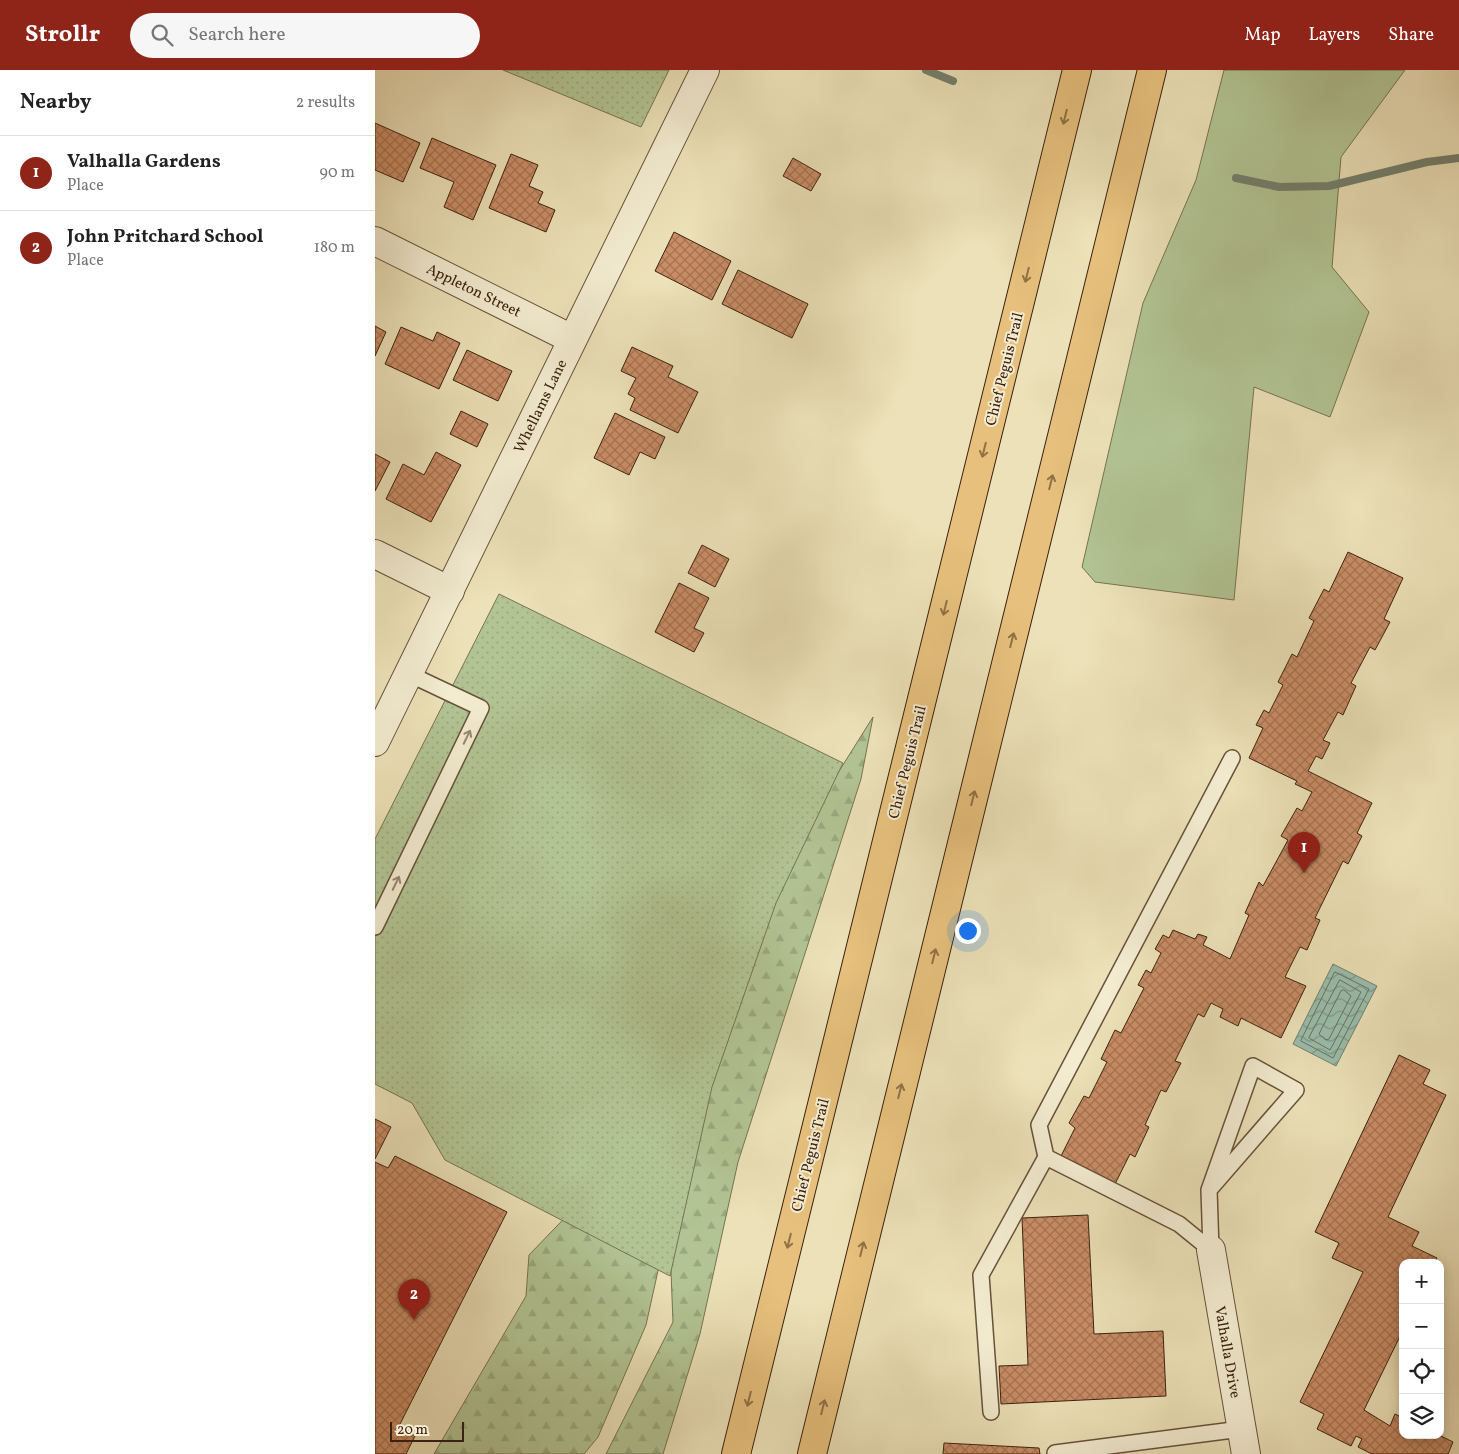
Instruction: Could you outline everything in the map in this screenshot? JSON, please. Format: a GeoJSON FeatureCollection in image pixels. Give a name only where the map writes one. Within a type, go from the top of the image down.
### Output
{"type":"FeatureCollection","features":[{"type":"Feature","properties":{"kind":"main road","name":"Chief Peguis Trail"},"geometry":{"type":"LineString","coordinates":[[736,1454],[1077,70]]}},
{"type":"Feature","properties":{"kind":"main road"},"geometry":{"type":"LineString","coordinates":[[812,1454],[1152,70]]}},
{"type":"Feature","properties":{"kind":"street","name":"Whellams Lane"},"geometry":{"type":"LineString","coordinates":[[375,742],[705,70]]}},
{"type":"Feature","properties":{"kind":"street","name":"Appleton Street"},"geometry":{"type":"LineString","coordinates":[[375,241],[572,339]]}},
{"type":"Feature","properties":{"kind":"street"},"geometry":{"type":"LineString","coordinates":[[375,554],[450,592]]}},
{"type":"Feature","properties":{"kind":"street","name":"Valhalla Drive"},"geometry":{"type":"LineString","coordinates":[[1211,1250],[1244,1441]]}},
{"type":"Feature","properties":{"kind":"lane"},"geometry":{"type":"LineString","coordinates":[[375,927],[481,708],[409,674]]}},
{"type":"Feature","properties":{"kind":"lane"},"geometry":{"type":"LineString","coordinates":[[991,1412],[981,1275],[1046,1157],[1039,1125],[1232,758]]}},
{"type":"Feature","properties":{"kind":"lane"},"geometry":{"type":"LineString","coordinates":[[1209,1190],[1296,1090],[1253,1066],[1209,1190],[1211,1250]]}},
{"type":"Feature","properties":{"kind":"lane"},"geometry":{"type":"LineString","coordinates":[[1046,1157],[1179,1224],[1211,1250]]}},
{"type":"Feature","properties":{"kind":"lane"},"geometry":{"type":"LineString","coordinates":[[1055,1453],[1244,1441]]}},
{"type":"Feature","properties":{"kind":"green space"},"geometry":{"type":"Polygon","coordinates":[[[503,70],[669,70],[641,127],[503,70]]]}},
{"type":"Feature","properties":{"kind":"green space"},"geometry":{"type":"Polygon","coordinates":[[[1224,70],[1405,70],[1341,157],[1332,267],[1369,312],[1330,417],[1254,387],[1234,600],[1095,582],[1082,567],[1143,303],[1196,180],[1224,70]]]}},
{"type":"Feature","properties":{"kind":"green space"},"geometry":{"type":"Polygon","coordinates":[[[499,594],[843,763],[776,903],[712,1087],[670,1276],[445,1160],[412,1103],[375,1084],[375,839],[499,594]]]}},
{"type":"Feature","properties":{"kind":"green space"},"geometry":{"type":"Polygon","coordinates":[[[873,717],[861,779],[738,1162],[700,1334],[663,1454],[606,1454],[673,1322],[669,1221],[646,1325],[598,1437],[584,1454],[434,1454],[526,1296],[529,1255],[581,1201],[757,902],[873,717]]]}},
{"type":"Feature","properties":{"kind":"water"},"geometry":{"type":"Polygon","coordinates":[[[1333,964],[1377,986],[1336,1066],[1293,1044],[1333,964]]]}},
{"type":"Feature","properties":{"kind":"building"},"geometry":{"type":"Polygon","coordinates":[[[375,123],[420,143],[403,182],[375,170],[375,123]]]}},
{"type":"Feature","properties":{"kind":"building"},"geometry":{"type":"Polygon","coordinates":[[[432,138],[496,165],[473,220],[444,207],[454,182],[420,168],[432,138]]]}},
{"type":"Feature","properties":{"kind":"building"},"geometry":{"type":"Polygon","coordinates":[[[511,154],[538,165],[529,186],[543,192],[538,203],[555,210],[546,232],[489,208],[511,154]]]}},
{"type":"Feature","properties":{"kind":"building"},"geometry":{"type":"Polygon","coordinates":[[[793,158],[821,174],[811,191],[783,176],[793,158]]]}},
{"type":"Feature","properties":{"kind":"building"},"geometry":{"type":"Polygon","coordinates":[[[674,232],[731,261],[712,300],[655,271],[674,232]]]}},
{"type":"Feature","properties":{"kind":"building"},"geometry":{"type":"Polygon","coordinates":[[[738,270],[808,304],[792,338],[722,304],[738,270]]]}},
{"type":"Feature","properties":{"kind":"building"},"geometry":{"type":"Polygon","coordinates":[[[375,326],[386,332],[375,356],[375,326]]]}},
{"type":"Feature","properties":{"kind":"building"},"geometry":{"type":"Polygon","coordinates":[[[401,327],[433,341],[437,332],[460,343],[439,389],[385,364],[401,327]]]}},
{"type":"Feature","properties":{"kind":"building"},"geometry":{"type":"Polygon","coordinates":[[[632,347],[673,366],[668,377],[698,392],[678,433],[630,410],[635,398],[628,394],[636,378],[621,371],[632,347]]]}},
{"type":"Feature","properties":{"kind":"building"},"geometry":{"type":"Polygon","coordinates":[[[467,350],[512,371],[498,401],[453,380],[467,350]]]}},
{"type":"Feature","properties":{"kind":"building"},"geometry":{"type":"Polygon","coordinates":[[[461,411],[488,424],[477,447],[450,434],[461,411]]]}},
{"type":"Feature","properties":{"kind":"building"},"geometry":{"type":"Polygon","coordinates":[[[615,413],[665,437],[655,459],[640,452],[629,475],[594,458],[615,413]]]}},
{"type":"Feature","properties":{"kind":"building"},"geometry":{"type":"Polygon","coordinates":[[[436,452],[461,465],[431,522],[386,499],[403,464],[424,475],[436,452]]]}},
{"type":"Feature","properties":{"kind":"building"},"geometry":{"type":"Polygon","coordinates":[[[375,454],[390,462],[375,491],[375,454]]]}},
{"type":"Feature","properties":{"kind":"building"},"geometry":{"type":"Polygon","coordinates":[[[702,545],[729,559],[715,587],[688,573],[702,545]]]}},
{"type":"Feature","properties":{"kind":"building"},"geometry":{"type":"Polygon","coordinates":[[[1348,552],[1403,578],[1384,619],[1390,622],[1375,650],[1370,647],[1351,683],[1356,686],[1343,715],[1338,712],[1323,740],[1330,743],[1322,759],[1316,756],[1308,771],[1372,803],[1357,833],[1362,836],[1348,864],[1343,861],[1315,918],[1320,920],[1307,950],[1300,947],[1285,977],[1306,986],[1281,1038],[1241,1018],[1238,1026],[1220,1017],[1223,1009],[1211,1003],[1204,1017],[1198,1014],[1175,1061],[1181,1063],[1166,1092],[1161,1090],[1145,1125],[1149,1127],[1135,1157],[1130,1154],[1115,1184],[1061,1156],[1075,1128],[1069,1123],[1084,1096],[1089,1098],[1107,1062],[1101,1059],[1115,1030],[1121,1033],[1144,988],[1138,985],[1146,970],[1151,973],[1161,953],[1155,949],[1163,935],[1169,938],[1173,930],[1195,939],[1198,934],[1207,937],[1203,945],[1230,959],[1249,915],[1245,913],[1259,882],[1263,886],[1288,840],[1281,836],[1297,808],[1302,811],[1312,792],[1295,784],[1297,781],[1249,758],[1263,728],[1256,725],[1264,710],[1269,713],[1283,685],[1278,682],[1292,654],[1297,657],[1314,621],[1309,618],[1324,589],[1329,592],[1348,552]]]}},
{"type":"Feature","properties":{"kind":"building"},"geometry":{"type":"Polygon","coordinates":[[[679,583],[709,598],[694,628],[704,633],[694,652],[655,632],[679,583]]]}},
{"type":"Feature","properties":{"kind":"building"},"geometry":{"type":"Polygon","coordinates":[[[1399,1055],[1430,1070],[1423,1084],[1446,1095],[1388,1217],[1419,1232],[1412,1246],[1437,1258],[1399,1259],[1399,1338],[1364,1410],[1390,1426],[1395,1414],[1399,1416],[1399,1439],[1444,1438],[1453,1442],[1448,1454],[1372,1454],[1358,1447],[1362,1439],[1356,1436],[1351,1446],[1317,1429],[1324,1414],[1300,1402],[1363,1272],[1332,1258],[1339,1243],[1315,1232],[1399,1055]]]}},
{"type":"Feature","properties":{"kind":"building"},"geometry":{"type":"Polygon","coordinates":[[[375,1119],[391,1127],[375,1159],[375,1119]]]}},
{"type":"Feature","properties":{"kind":"building"},"geometry":{"type":"Polygon","coordinates":[[[395,1156],[507,1212],[398,1428],[415,1436],[406,1454],[375,1454],[375,1162],[388,1168],[395,1156]]]}},
{"type":"Feature","properties":{"kind":"building"},"geometry":{"type":"Polygon","coordinates":[[[1088,1215],[1094,1334],[1163,1331],[1166,1396],[1001,1404],[999,1366],[1028,1365],[1022,1218],[1088,1215]]]}},
{"type":"Feature","properties":{"kind":"building"},"geometry":{"type":"Polygon","coordinates":[[[944,1443],[1039,1448],[1040,1454],[943,1454],[944,1443]]]}},
{"type":"Feature","properties":{"kind":"waterway"},"geometry":{"type":"LineString","coordinates":[[926,70],[953,81]]}},
{"type":"Feature","properties":{"kind":"waterway"},"geometry":{"type":"LineString","coordinates":[[1236,178],[1279,187],[1329,186],[1427,162],[1459,158]]}},
{"type":"Feature","properties":{"kind":"place","name":"Valhalla Gardens"},"geometry":{"type":"Point","coordinates":[1304,873]}},
{"type":"Feature","properties":{"kind":"place","name":"John Pritchard School"},"geometry":{"type":"Point","coordinates":[414,1320]}}]}
